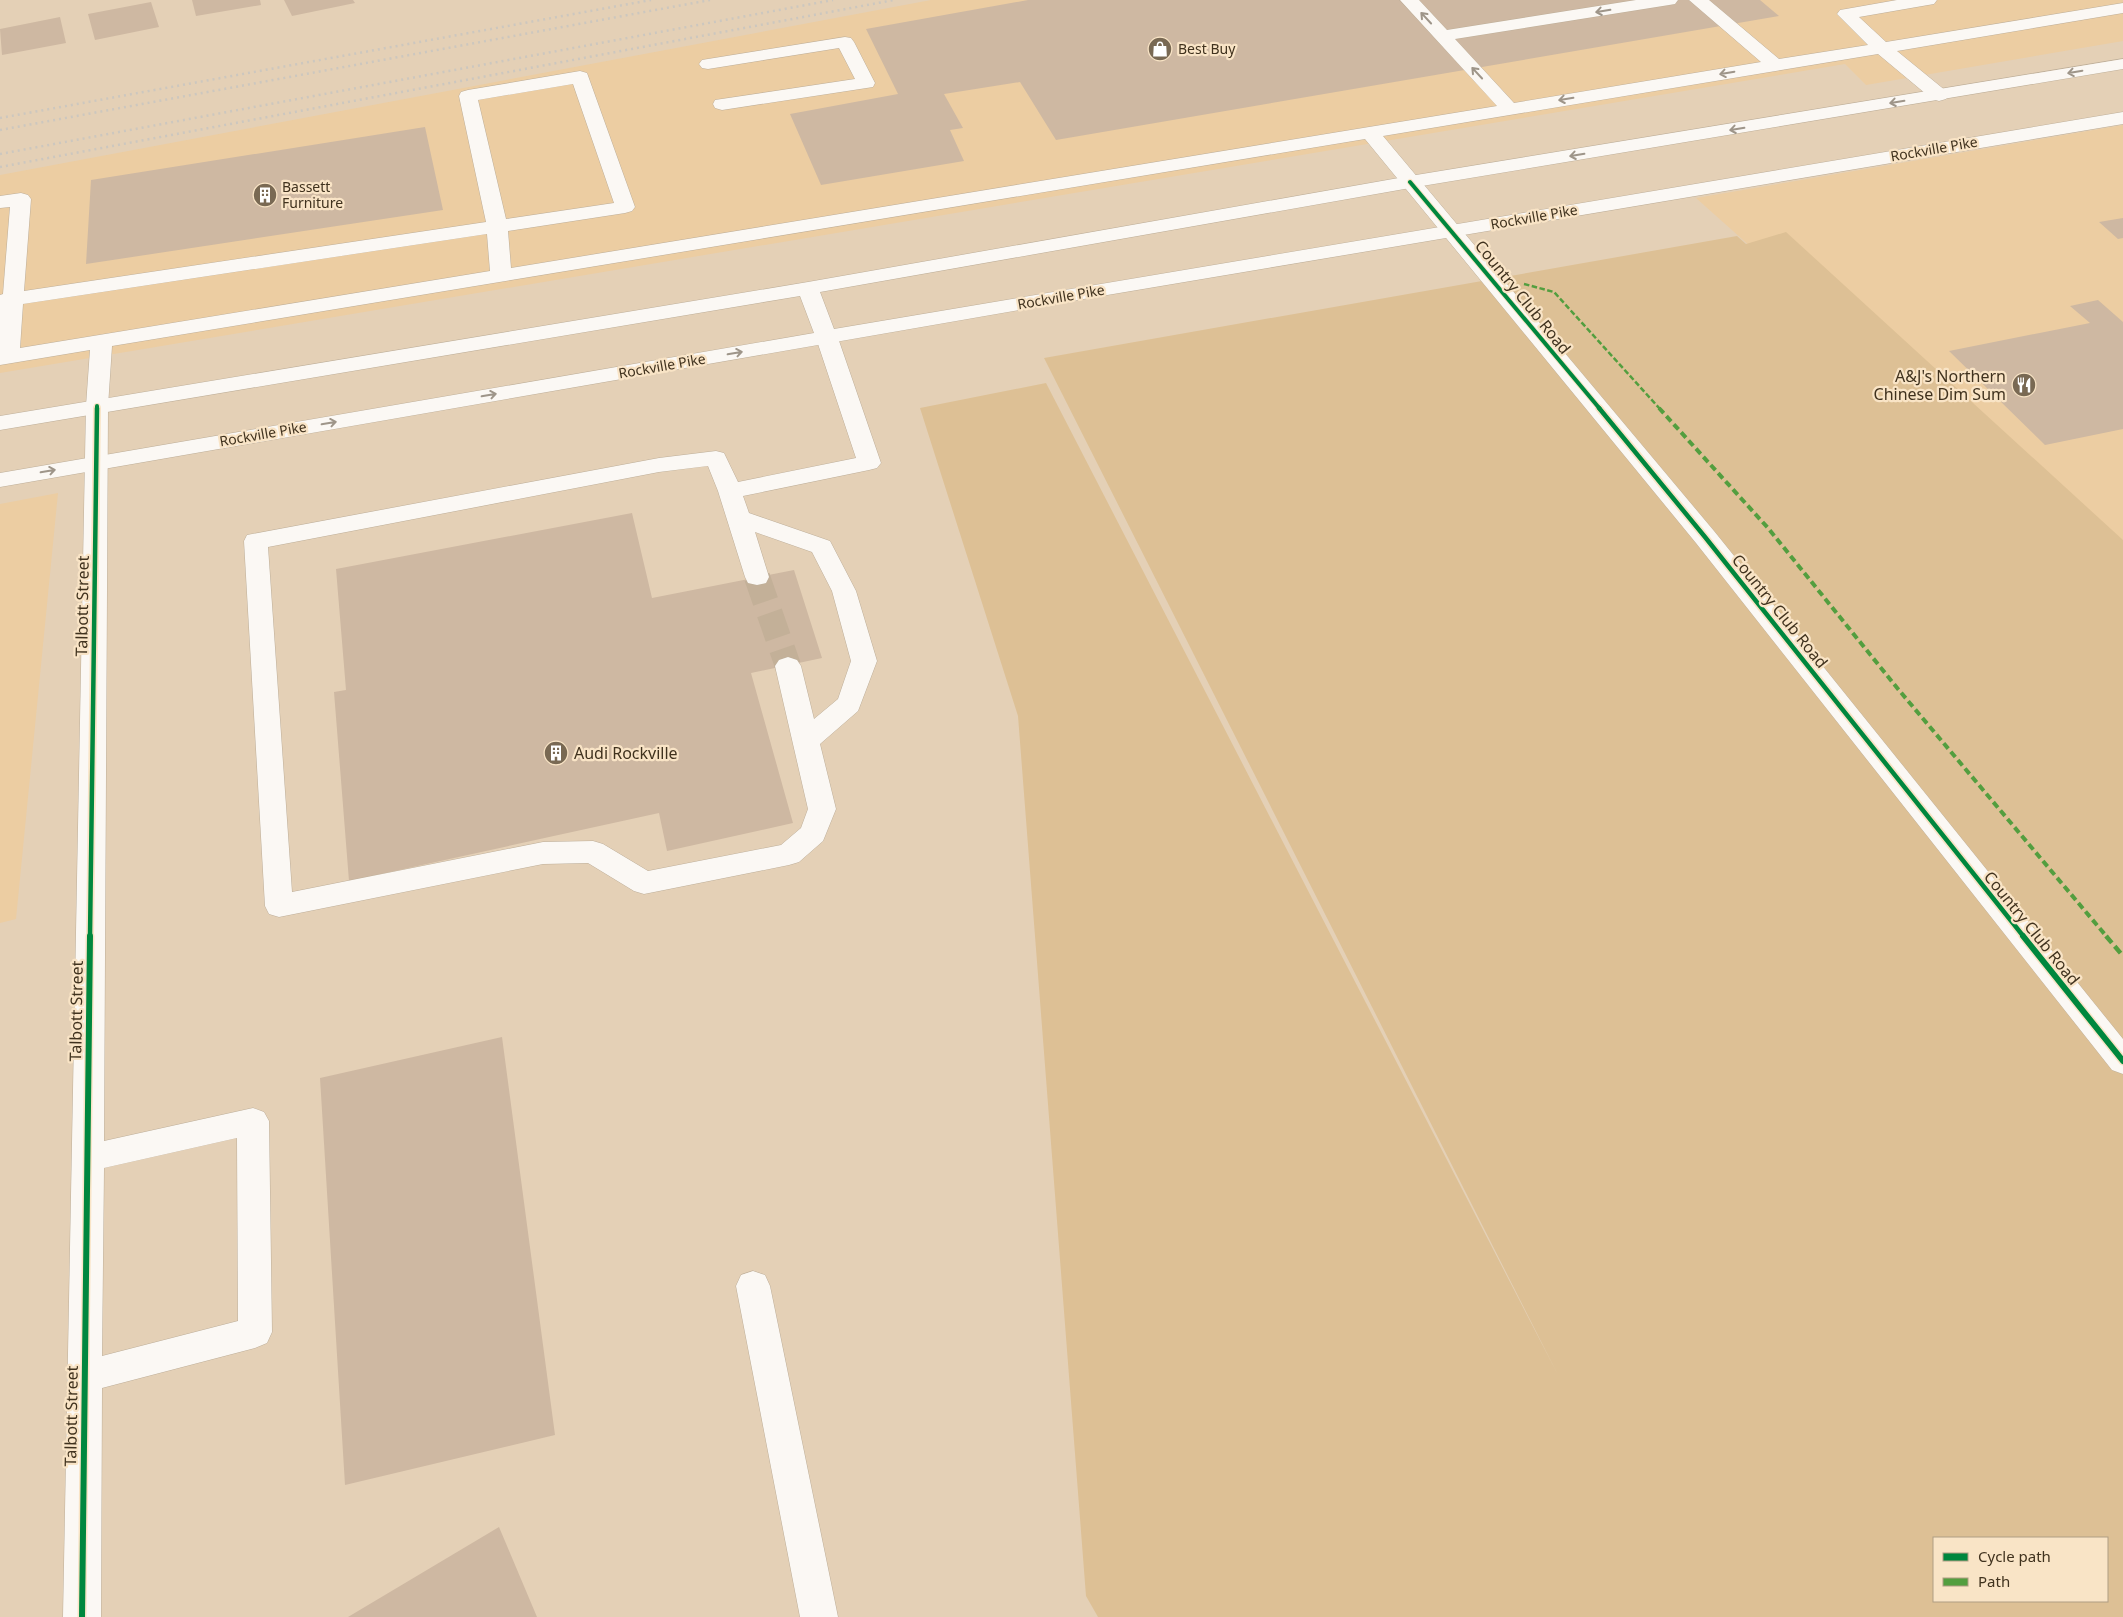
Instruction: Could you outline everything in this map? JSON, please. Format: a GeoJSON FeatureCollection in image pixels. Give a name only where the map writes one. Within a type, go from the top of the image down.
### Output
{"type":"FeatureCollection","features":[{"type":"Feature","properties":{"kind":"main road"},"geometry":{"type":"LineString","coordinates":[[1409,0],[1510,109]]}},
{"type":"Feature","properties":{"kind":"main road"},"geometry":{"type":"LineString","coordinates":[[1443,36],[1669,0]]}},
{"type":"Feature","properties":{"kind":"main road"},"geometry":{"type":"LineString","coordinates":[[1698,0],[1775,65]]}},
{"type":"Feature","properties":{"kind":"main road"},"geometry":{"type":"LineString","coordinates":[[1928,0],[1846,14],[1880,47],[1939,95]]}},
{"type":"Feature","properties":{"kind":"main road"},"geometry":{"type":"LineString","coordinates":[[2076,0],[2093,12]]}},
{"type":"Feature","properties":{"kind":"main road"},"geometry":{"type":"LineString","coordinates":[[0,202],[21,199],[6,300],[4,358],[1369,131],[2123,8]]}},
{"type":"Feature","properties":{"kind":"main road"},"geometry":{"type":"LineString","coordinates":[[708,64],[845,42],[866,83],[722,104]]}},
{"type":"Feature","properties":{"kind":"main road"},"geometry":{"type":"LineString","coordinates":[[0,423],[808,288],[1410,182],[2123,64]]}},
{"type":"Feature","properties":{"kind":"main road"},"geometry":{"type":"LineString","coordinates":[[6,300],[497,226],[625,207],[580,77],[468,96],[497,226],[501,276]]}},
{"type":"Feature","properties":{"kind":"main road","name":"Rockville Pike"},"geometry":{"type":"LineString","coordinates":[[0,480],[96,462],[2123,118]]}},
{"type":"Feature","properties":{"kind":"main road","name":"Country Club Road"},"geometry":{"type":"LineString","coordinates":[[1369,131],[1705,537],[2123,1061]]}},
{"type":"Feature","properties":{"kind":"main road"},"geometry":{"type":"LineString","coordinates":[[730,491],[869,463],[808,288]]}},
{"type":"Feature","properties":{"kind":"main road","name":"Talbott Street"},"geometry":{"type":"LineString","coordinates":[[82,1617],[96,462],[97,406],[102,342]]}},
{"type":"Feature","properties":{"kind":"main road"},"geometry":{"type":"LineString","coordinates":[[757,577],[730,491],[716,458],[659,465],[256,541],[279,906],[543,853],[593,852],[644,883],[789,854],[813,834],[822,808],[788,666]]}},
{"type":"Feature","properties":{"kind":"main road"},"geometry":{"type":"LineString","coordinates":[[738,518],[821,547],[844,591],[864,661],[850,704],[806,741]]}},
{"type":"Feature","properties":{"kind":"main road"},"geometry":{"type":"LineString","coordinates":[[84,1377],[255,1332],[253,1121],[87,1158]]}},
{"type":"Feature","properties":{"kind":"main road"},"geometry":{"type":"LineString","coordinates":[[753,1286],[819,1617]]}},
{"type":"Feature","properties":{"kind":"shaded area"},"geometry":{"type":"Polygon","coordinates":[[[931,0],[2123,0],[2123,41],[1866,85],[1845,64],[0,373],[0,175],[931,0]]]}},
{"type":"Feature","properties":{"kind":"shaded area"},"geometry":{"type":"Polygon","coordinates":[[[2123,125],[2123,579],[1696,198],[2123,125]]]}},
{"type":"Feature","properties":{"kind":"shaded area"},"geometry":{"type":"Polygon","coordinates":[[[1786,232],[2123,540],[2123,1617],[1098,1617],[1086,1596],[1018,716],[920,408],[1046,383],[1558,1375],[1044,358],[1737,236],[1746,244],[1786,232]]]}},
{"type":"Feature","properties":{"kind":"shaded area"},"geometry":{"type":"Polygon","coordinates":[[[58,493],[16,919],[0,923],[0,504],[58,493]]]}},
{"type":"Feature","properties":{"kind":"building"},"geometry":{"type":"Polygon","coordinates":[[[192,0],[260,0],[261,5],[196,16],[192,0]]]}},
{"type":"Feature","properties":{"kind":"building"},"geometry":{"type":"Polygon","coordinates":[[[284,0],[353,0],[355,3],[292,16],[284,0]]]}},
{"type":"Feature","properties":{"kind":"building"},"geometry":{"type":"Polygon","coordinates":[[[1028,0],[1760,0],[1779,16],[1056,140],[1020,82],[944,94],[963,128],[950,130],[964,161],[821,185],[790,114],[898,94],[866,29],[1028,0]]]}},
{"type":"Feature","properties":{"kind":"building"},"geometry":{"type":"Polygon","coordinates":[[[151,2],[159,27],[95,40],[88,14],[151,2]]]}},
{"type":"Feature","properties":{"kind":"building"},"geometry":{"type":"Polygon","coordinates":[[[60,17],[66,43],[2,55],[0,29],[60,17]]]}},
{"type":"Feature","properties":{"kind":"building","name":"Bassett Furniture"},"geometry":{"type":"Polygon","coordinates":[[[425,127],[443,210],[86,264],[91,180],[425,127]]]}},
{"type":"Feature","properties":{"kind":"building"},"geometry":{"type":"Polygon","coordinates":[[[2123,218],[2123,238],[2118,239],[2099,222],[2123,218]]]}},
{"type":"Feature","properties":{"kind":"building"},"geometry":{"type":"Polygon","coordinates":[[[2098,300],[2123,322],[2123,429],[2045,445],[1949,351],[2090,323],[2070,306],[2098,300]]]}},
{"type":"Feature","properties":{"kind":"building","name":"Audi Rockville"},"geometry":{"type":"Polygon","coordinates":[[[632,513],[652,598],[794,570],[822,658],[751,673],[793,823],[667,851],[659,813],[349,881],[334,692],[346,690],[336,569],[632,513]]]}},
{"type":"Feature","properties":{"kind":"building"},"geometry":{"type":"Polygon","coordinates":[[[502,1037],[555,1435],[345,1485],[320,1078],[502,1037]]]}},
{"type":"Feature","properties":{"kind":"building"},"geometry":{"type":"Polygon","coordinates":[[[499,1527],[537,1617],[348,1617],[499,1527]]]}},
{"type":"Feature","properties":{"kind":"tunnel"},"geometry":{"type":"LineString","coordinates":[[757,577],[788,666]]}},
{"type":"Feature","properties":{"kind":"railway"},"geometry":{"type":"LineString","coordinates":[[0,118],[651,0]]}},
{"type":"Feature","properties":{"kind":"railway"},"geometry":{"type":"LineString","coordinates":[[0,130],[710,0]]}},
{"type":"Feature","properties":{"kind":"railway"},"geometry":{"type":"LineString","coordinates":[[0,154],[833,0]]}},
{"type":"Feature","properties":{"kind":"railway"},"geometry":{"type":"LineString","coordinates":[[0,167],[894,0]]}},
{"type":"Feature","properties":{"kind":"marked path"},"geometry":{"type":"LineString","coordinates":[[1524,284],[1554,292],[1768,528],[1898,689],[2123,956]]}},
{"type":"Feature","properties":{"kind":"cycle path"},"geometry":{"type":"LineString","coordinates":[[1410,182],[1705,537],[2123,1061]]}},
{"type":"Feature","properties":{"kind":"cycle path"},"geometry":{"type":"LineString","coordinates":[[82,1617],[97,406]]}},
{"type":"Feature","properties":{"kind":"place","name":"Best Buy"},"geometry":{"type":"Point","coordinates":[1160,49]}},
{"type":"Feature","properties":{"kind":"place","name":"Bassett Furniture"},"geometry":{"type":"Point","coordinates":[265,195]}},
{"type":"Feature","properties":{"kind":"place","name":"A&J's Northern Chinese Dim Sum"},"geometry":{"type":"Point","coordinates":[2024,385]}},
{"type":"Feature","properties":{"kind":"place","name":"Audi Rockville"},"geometry":{"type":"Point","coordinates":[556,753]}}]}
